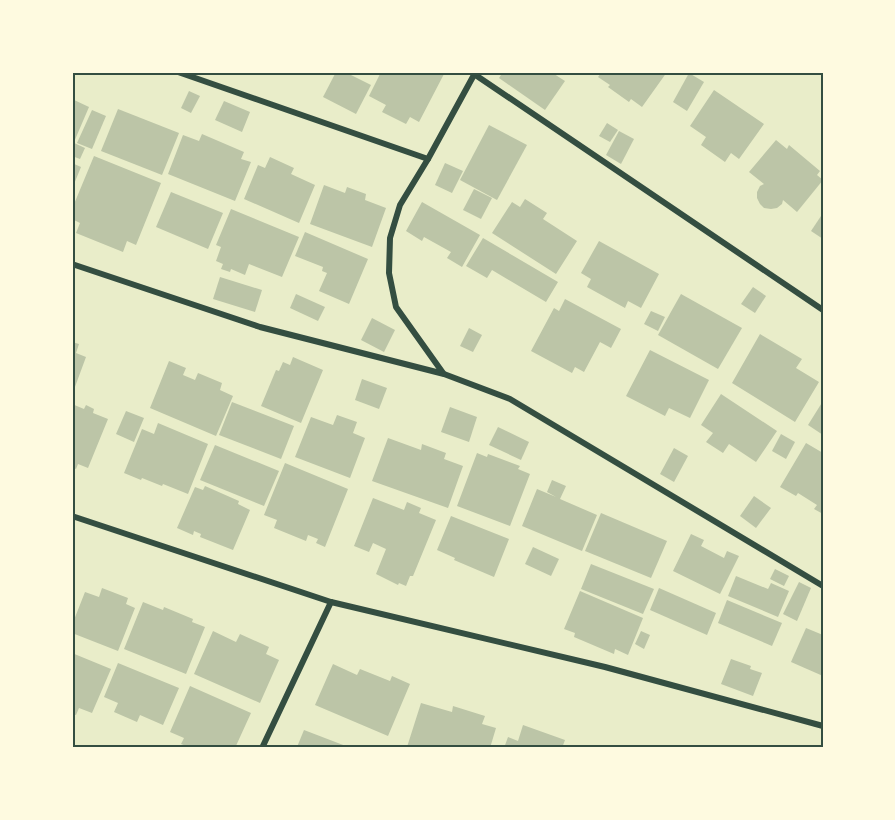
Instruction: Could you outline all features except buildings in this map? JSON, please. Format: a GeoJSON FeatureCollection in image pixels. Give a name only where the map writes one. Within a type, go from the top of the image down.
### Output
{"type":"FeatureCollection","features":[{"type":"Feature","properties":{"kind":"street"},"geometry":{"type":"LineString","coordinates":[[178,72],[428,159]]}},
{"type":"Feature","properties":{"kind":"street"},"geometry":{"type":"LineString","coordinates":[[444,374],[396,307],[389,273],[390,238],[400,206],[474,73],[823,310]]}},
{"type":"Feature","properties":{"kind":"street"},"geometry":{"type":"LineString","coordinates":[[72,264],[260,327],[444,374],[510,399],[823,586]]}},
{"type":"Feature","properties":{"kind":"street"},"geometry":{"type":"LineString","coordinates":[[72,516],[331,602],[605,667],[823,726]]}},
{"type":"Feature","properties":{"kind":"street"},"geometry":{"type":"LineString","coordinates":[[262,748],[331,602]]}}]}
